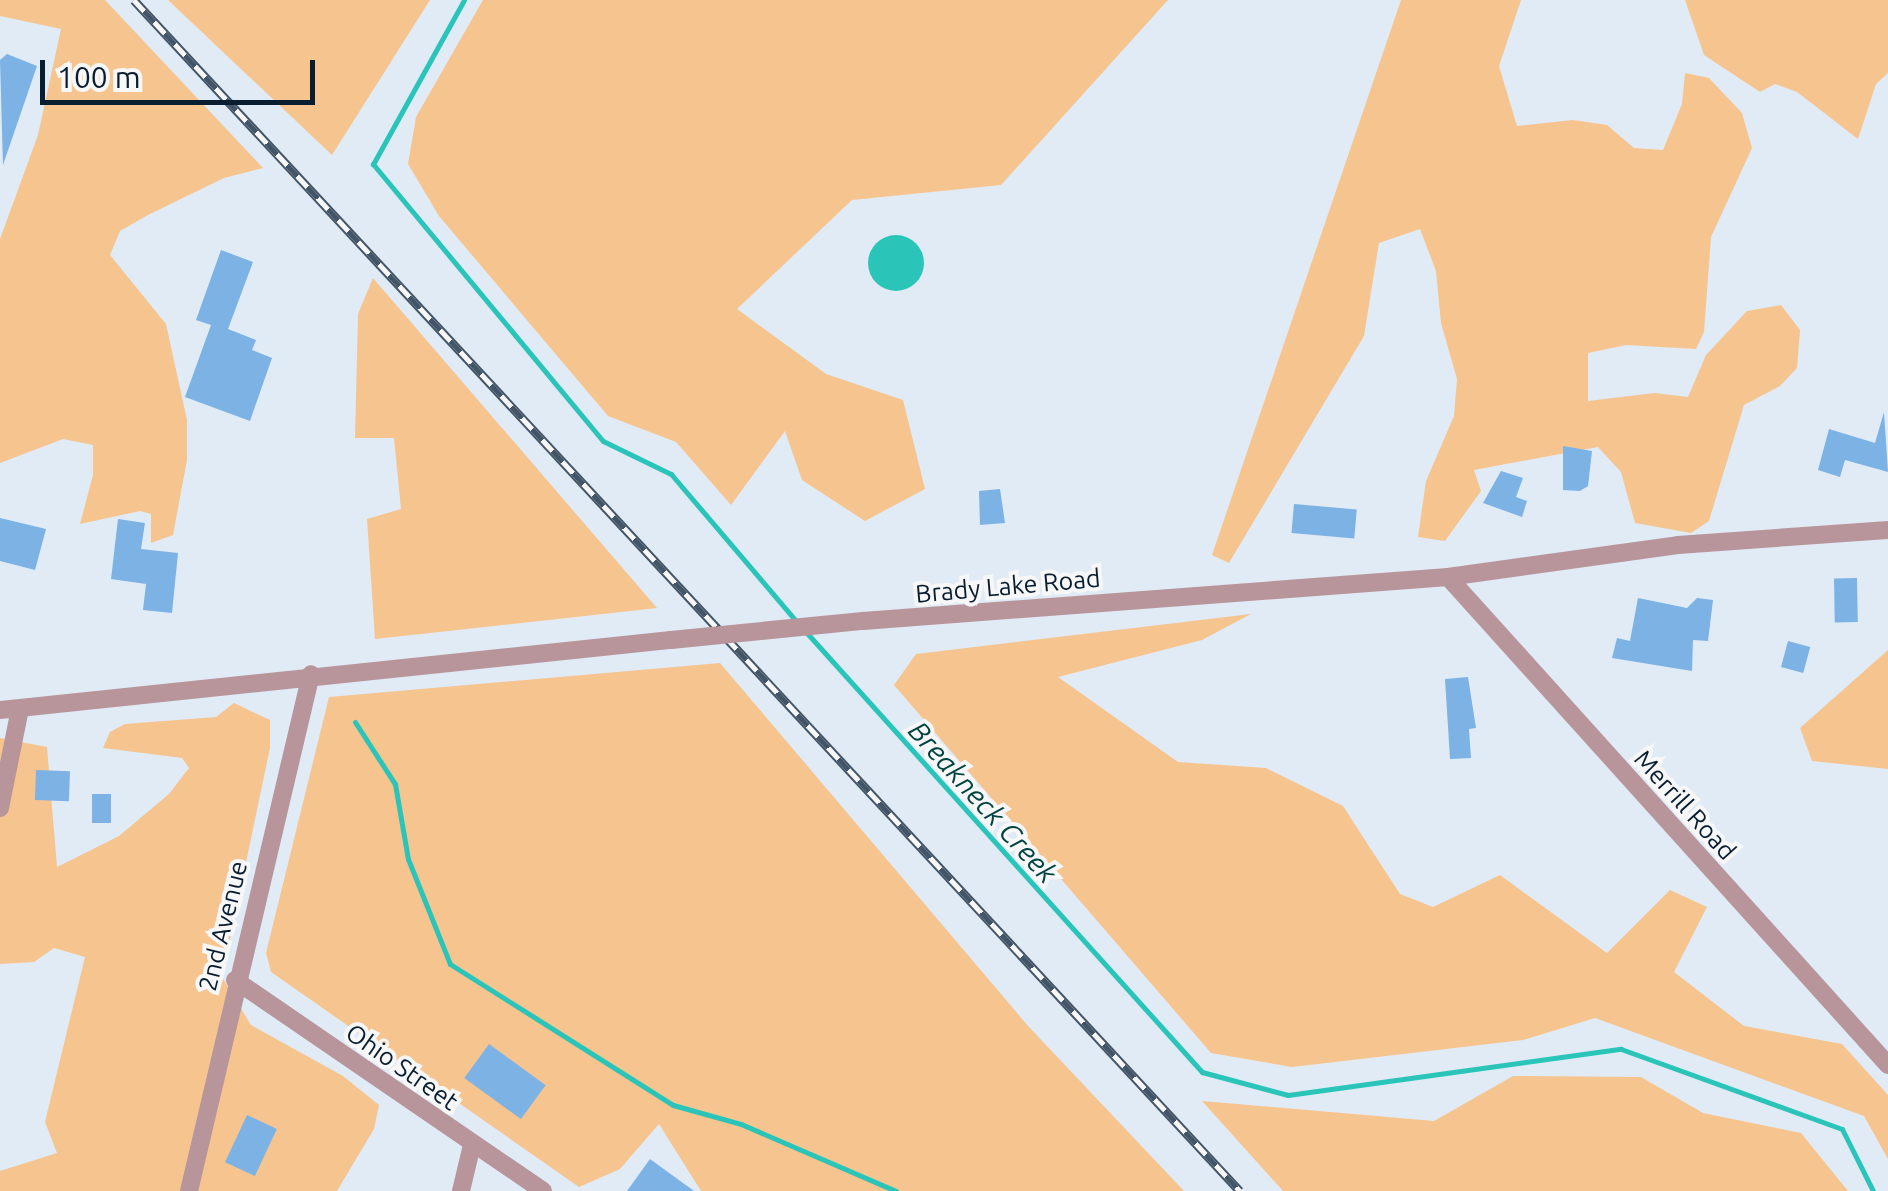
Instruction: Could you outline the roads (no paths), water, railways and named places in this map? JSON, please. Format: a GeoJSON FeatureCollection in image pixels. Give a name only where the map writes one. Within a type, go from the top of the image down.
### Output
{"type":"FeatureCollection","features":[{"type":"Feature","properties":{"kind":"street","name":"Brady Lake Road"},"geometry":{"type":"LineString","coordinates":[[0,710],[311,674],[863,621],[1448,577],[1678,545],[1888,530]]}},
{"type":"Feature","properties":{"kind":"street","name":"Merrill Road"},"geometry":{"type":"LineString","coordinates":[[1448,577],[1888,1064]]}},
{"type":"Feature","properties":{"kind":"street","name":"2nd Avenue"},"geometry":{"type":"LineString","coordinates":[[189,1191],[235,980],[311,674]]}},
{"type":"Feature","properties":{"kind":"street"},"geometry":{"type":"LineString","coordinates":[[0,808],[20,708]]}},
{"type":"Feature","properties":{"kind":"street","name":"Ohio Street"},"geometry":{"type":"LineString","coordinates":[[235,980],[542,1191]]}},
{"type":"Feature","properties":{"kind":"street"},"geometry":{"type":"LineString","coordinates":[[461,1191],[472,1145]]}},
{"type":"Feature","properties":{"kind":"waterway","name":"Breakneck Creek"},"geometry":{"type":"LineString","coordinates":[[464,0],[373,164],[603,441],[671,474],[798,623]]}},
{"type":"Feature","properties":{"kind":"waterway","name":"Breakneck Creek"},"geometry":{"type":"LineString","coordinates":[[806,632],[1202,1072],[1288,1095],[1621,1049],[1842,1129],[1873,1191]]}},
{"type":"Feature","properties":{"kind":"waterway","name":"Breakneck Creek"},"geometry":{"type":"LineString","coordinates":[[355,722],[395,784],[408,859],[450,964],[673,1105],[741,1124],[896,1191]]}},
{"type":"Feature","properties":{"kind":"railway"},"geometry":{"type":"LineString","coordinates":[[134,0],[1240,1191]]}}]}
